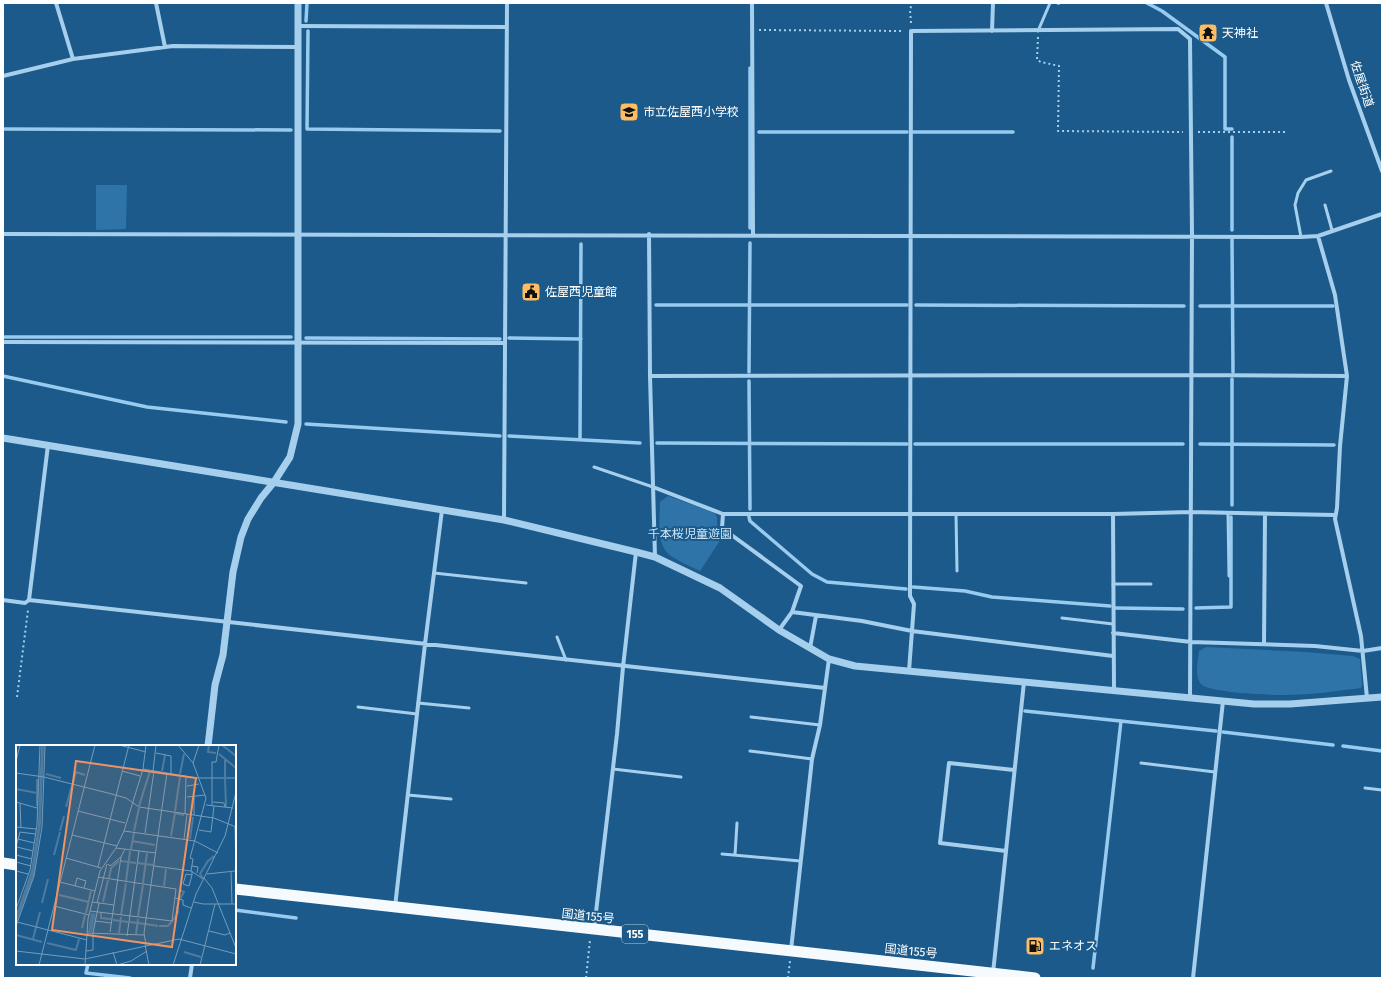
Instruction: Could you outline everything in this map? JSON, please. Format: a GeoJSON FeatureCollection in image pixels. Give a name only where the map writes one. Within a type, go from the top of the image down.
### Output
{"type":"FeatureCollection","features":[{"type":"Feature","properties":{"kind":"highway"},"geometry":{"type":"LineString","coordinates":[[3,863],[16,865]]}},
{"type":"Feature","properties":{"kind":"highway","name":"国道155号"},"geometry":{"type":"LineString","coordinates":[[236,889],[1034,978]]}},
{"type":"Feature","properties":{"kind":"street"},"geometry":{"type":"LineString","coordinates":[[56,3],[73,59]]}},
{"type":"Feature","properties":{"kind":"street"},"geometry":{"type":"LineString","coordinates":[[156,3],[165,47]]}},
{"type":"Feature","properties":{"kind":"street"},"geometry":{"type":"LineString","coordinates":[[208,745],[215,685],[223,655],[233,572],[241,537],[248,519],[254,509],[290,457],[298,424],[298,3]]}},
{"type":"Feature","properties":{"kind":"street"},"geometry":{"type":"LineString","coordinates":[[504,520],[506,3]]}},
{"type":"Feature","properties":{"kind":"street"},"geometry":{"type":"LineString","coordinates":[[752,3],[753,235]]}},
{"type":"Feature","properties":{"kind":"street"},"geometry":{"type":"LineString","coordinates":[[992,3],[992,31]]}},
{"type":"Feature","properties":{"kind":"street","name":"佐屋街道"},"geometry":{"type":"LineString","coordinates":[[1326,3],[1349,80],[1382,171]]}},
{"type":"Feature","properties":{"kind":"street"},"geometry":{"type":"LineString","coordinates":[[298,26],[506,27]]}},
{"type":"Feature","properties":{"kind":"street"},"geometry":{"type":"LineString","coordinates":[[909,671],[914,604],[910,596],[911,31],[1178,29],[1190,39],[1192,235],[1190,698]]}},
{"type":"Feature","properties":{"kind":"street"},"geometry":{"type":"LineString","coordinates":[[3,76],[73,59],[165,47],[298,47]]}},
{"type":"Feature","properties":{"kind":"street"},"geometry":{"type":"LineString","coordinates":[[3,234],[1318,236],[1382,214]]}},
{"type":"Feature","properties":{"kind":"street"},"geometry":{"type":"LineString","coordinates":[[649,234],[650,376],[655,558]]}},
{"type":"Feature","properties":{"kind":"street"},"geometry":{"type":"LineString","coordinates":[[1318,236],[1335,296],[1347,376],[1340,446],[1337,508],[1334,519],[1361,636],[1367,698]]}},
{"type":"Feature","properties":{"kind":"street"},"geometry":{"type":"LineString","coordinates":[[3,342],[504,343]]}},
{"type":"Feature","properties":{"kind":"street"},"geometry":{"type":"LineString","coordinates":[[650,376],[1347,376]]}},
{"type":"Feature","properties":{"kind":"street"},"geometry":{"type":"LineString","coordinates":[[3,438],[504,520],[636,552],[655,558],[720,588],[779,630],[828,660],[855,666],[1254,704],[1290,704],[1382,697]]}},
{"type":"Feature","properties":{"kind":"street"},"geometry":{"type":"LineString","coordinates":[[29,600],[48,445]]}},
{"type":"Feature","properties":{"kind":"street"},"geometry":{"type":"LineString","coordinates":[[653,487],[723,514],[1113,514],[1191,512],[1335,515]]}},
{"type":"Feature","properties":{"kind":"street"},"geometry":{"type":"LineString","coordinates":[[395,907],[418,702],[442,510]]}},
{"type":"Feature","properties":{"kind":"street"},"geometry":{"type":"LineString","coordinates":[[723,514],[722,528],[801,586],[792,612],[779,630]]}},
{"type":"Feature","properties":{"kind":"street"},"geometry":{"type":"LineString","coordinates":[[1113,514],[1114,691]]}},
{"type":"Feature","properties":{"kind":"street"},"geometry":{"type":"LineString","coordinates":[[1264,644],[1265,514]]}},
{"type":"Feature","properties":{"kind":"street"},"geometry":{"type":"LineString","coordinates":[[592,929],[613,769],[636,552]]}},
{"type":"Feature","properties":{"kind":"street"},"geometry":{"type":"LineString","coordinates":[[3,600],[25,603],[29,600],[623,667],[825,688]]}},
{"type":"Feature","properties":{"kind":"street"},"geometry":{"type":"LineString","coordinates":[[792,612],[862,621],[912,631],[1114,656]]}},
{"type":"Feature","properties":{"kind":"street"},"geometry":{"type":"LineString","coordinates":[[810,649],[816,616]]}},
{"type":"Feature","properties":{"kind":"street"},"geometry":{"type":"LineString","coordinates":[[1113,633],[1191,642],[1315,646],[1363,651],[1382,648]]}},
{"type":"Feature","properties":{"kind":"street"},"geometry":{"type":"LineString","coordinates":[[791,951],[812,759],[820,726],[828,660]]}},
{"type":"Feature","properties":{"kind":"street"},"geometry":{"type":"LineString","coordinates":[[993,973],[1024,682]]}},
{"type":"Feature","properties":{"kind":"street"},"geometry":{"type":"LineString","coordinates":[[1193,978],[1223,701]]}},
{"type":"Feature","properties":{"kind":"street"},"geometry":{"type":"LineString","coordinates":[[1006,851],[940,843],[949,763],[1014,770]]}},
{"type":"Feature","properties":{"kind":"street"},"geometry":{"type":"LineString","coordinates":[[190,978],[192,965]]}},
{"type":"Feature","properties":{"kind":"lane"},"geometry":{"type":"LineString","coordinates":[[1038,31],[1050,3]]}},
{"type":"Feature","properties":{"kind":"lane"},"geometry":{"type":"LineString","coordinates":[[1301,236],[1295,205],[1298,193],[1306,180],[1331,171]]}},
{"type":"Feature","properties":{"kind":"lane"},"geometry":{"type":"LineString","coordinates":[[1325,205],[1332,230]]}},
{"type":"Feature","properties":{"kind":"lane"},"geometry":{"type":"LineString","coordinates":[[594,467],[653,487]]}},
{"type":"Feature","properties":{"kind":"lane"},"geometry":{"type":"LineString","coordinates":[[1228,513],[1229,576]]}},
{"type":"Feature","properties":{"kind":"lane"},"geometry":{"type":"LineString","coordinates":[[956,514],[956,571]]}},
{"type":"Feature","properties":{"kind":"lane"},"geometry":{"type":"LineString","coordinates":[[434,573],[526,583]]}},
{"type":"Feature","properties":{"kind":"lane"},"geometry":{"type":"LineString","coordinates":[[1113,584],[1151,584]]}},
{"type":"Feature","properties":{"kind":"lane"},"geometry":{"type":"LineString","coordinates":[[1062,618],[1113,624]]}},
{"type":"Feature","properties":{"kind":"lane"},"geometry":{"type":"LineString","coordinates":[[557,637],[566,660]]}},
{"type":"Feature","properties":{"kind":"lane"},"geometry":{"type":"LineString","coordinates":[[418,702],[469,708]]}},
{"type":"Feature","properties":{"kind":"lane"},"geometry":{"type":"LineString","coordinates":[[358,707],[417,714]]}},
{"type":"Feature","properties":{"kind":"lane"},"geometry":{"type":"LineString","coordinates":[[751,717],[820,726]]}},
{"type":"Feature","properties":{"kind":"lane"},"geometry":{"type":"LineString","coordinates":[[750,751],[812,759]]}},
{"type":"Feature","properties":{"kind":"lane"},"geometry":{"type":"LineString","coordinates":[[1141,763],[1215,772]]}},
{"type":"Feature","properties":{"kind":"lane"},"geometry":{"type":"LineString","coordinates":[[613,769],[680,777]]}},
{"type":"Feature","properties":{"kind":"lane"},"geometry":{"type":"LineString","coordinates":[[1365,788],[1382,790]]}},
{"type":"Feature","properties":{"kind":"lane"},"geometry":{"type":"LineString","coordinates":[[408,794],[452,799]]}},
{"type":"Feature","properties":{"kind":"lane"},"geometry":{"type":"LineString","coordinates":[[735,855],[737,823]]}},
{"type":"Feature","properties":{"kind":"lane"},"geometry":{"type":"LineString","coordinates":[[722,854],[800,862]]}},
{"type":"Feature","properties":{"kind":"path"},"geometry":{"type":"LineString","coordinates":[[752,30],[911,31],[910,10],[912,3]]}},
{"type":"Feature","properties":{"kind":"path"},"geometry":{"type":"LineString","coordinates":[[1038,31],[1037,60],[1059,66],[1058,131],[1288,132]]}},
{"type":"Feature","properties":{"kind":"path"},"geometry":{"type":"LineString","coordinates":[[17,696],[29,600]]}},
{"type":"Feature","properties":{"kind":"path"},"geometry":{"type":"LineString","coordinates":[[586,978],[592,929]]}},
{"type":"Feature","properties":{"kind":"path"},"geometry":{"type":"LineString","coordinates":[[788,978],[791,951]]}},
{"type":"Feature","properties":{"kind":"green space"},"geometry":{"type":"Polygon","coordinates":[[[96,185],[127,185],[126,229],[96,230],[96,185]]]}},
{"type":"Feature","properties":{"kind":"green space","name":"千本桜児童遊園"},"geometry":{"type":"Polygon","coordinates":[[[668,496],[715,513],[717,518],[717,532],[723,536],[700,571],[671,556],[666,551],[660,539],[660,502],[668,496]]]}},
{"type":"Feature","properties":{"kind":"green space"},"geometry":{"type":"Polygon","coordinates":[[[1206,647],[1353,656],[1360,659],[1361,688],[1295,695],[1267,695],[1215,690],[1201,684],[1198,677],[1197,668],[1199,651],[1206,647]]]}},
{"type":"Feature","properties":{"kind":"waterway"},"geometry":{"type":"LineString","coordinates":[[306,21],[307,3]]}},
{"type":"Feature","properties":{"kind":"waterway"},"geometry":{"type":"LineString","coordinates":[[1147,3],[1162,11],[1225,57],[1225,129],[1232,129]]}},
{"type":"Feature","properties":{"kind":"waterway"},"geometry":{"type":"LineString","coordinates":[[308,31],[307,129],[500,131]]}},
{"type":"Feature","properties":{"kind":"waterway"},"geometry":{"type":"LineString","coordinates":[[750,68],[750,228]]}},
{"type":"Feature","properties":{"kind":"waterway"},"geometry":{"type":"LineString","coordinates":[[3,129],[291,130]]}},
{"type":"Feature","properties":{"kind":"waterway"},"geometry":{"type":"LineString","coordinates":[[759,132],[907,132]]}},
{"type":"Feature","properties":{"kind":"waterway"},"geometry":{"type":"LineString","coordinates":[[913,132],[1013,132]]}},
{"type":"Feature","properties":{"kind":"waterway"},"geometry":{"type":"LineString","coordinates":[[1232,137],[1232,230]]}},
{"type":"Feature","properties":{"kind":"waterway"},"geometry":{"type":"LineString","coordinates":[[1232,239],[1233,372]]}},
{"type":"Feature","properties":{"kind":"waterway"},"geometry":{"type":"LineString","coordinates":[[749,372],[750,243]]}},
{"type":"Feature","properties":{"kind":"waterway"},"geometry":{"type":"LineString","coordinates":[[580,440],[581,244]]}},
{"type":"Feature","properties":{"kind":"waterway"},"geometry":{"type":"LineString","coordinates":[[656,305],[907,305]]}},
{"type":"Feature","properties":{"kind":"waterway"},"geometry":{"type":"LineString","coordinates":[[916,305],[1184,306]]}},
{"type":"Feature","properties":{"kind":"waterway"},"geometry":{"type":"LineString","coordinates":[[1200,306],[1333,306]]}},
{"type":"Feature","properties":{"kind":"waterway"},"geometry":{"type":"LineString","coordinates":[[3,337],[291,337]]}},
{"type":"Feature","properties":{"kind":"waterway"},"geometry":{"type":"LineString","coordinates":[[306,338],[500,339]]}},
{"type":"Feature","properties":{"kind":"waterway"},"geometry":{"type":"LineString","coordinates":[[509,338],[581,339]]}},
{"type":"Feature","properties":{"kind":"waterway"},"geometry":{"type":"LineString","coordinates":[[3,376],[147,407],[286,422]]}},
{"type":"Feature","properties":{"kind":"waterway"},"geometry":{"type":"LineString","coordinates":[[1232,379],[1232,505]]}},
{"type":"Feature","properties":{"kind":"waterway"},"geometry":{"type":"LineString","coordinates":[[749,381],[750,509]]}},
{"type":"Feature","properties":{"kind":"waterway"},"geometry":{"type":"LineString","coordinates":[[306,424],[500,436]]}},
{"type":"Feature","properties":{"kind":"waterway"},"geometry":{"type":"LineString","coordinates":[[509,436],[640,443]]}},
{"type":"Feature","properties":{"kind":"waterway"},"geometry":{"type":"LineString","coordinates":[[657,443],[907,444]]}},
{"type":"Feature","properties":{"kind":"waterway"},"geometry":{"type":"LineString","coordinates":[[915,444],[1183,444]]}},
{"type":"Feature","properties":{"kind":"waterway"},"geometry":{"type":"LineString","coordinates":[[1200,444],[1334,445]]}},
{"type":"Feature","properties":{"kind":"waterway"},"geometry":{"type":"LineString","coordinates":[[749,517],[750,521],[812,574],[827,582],[906,589]]}},
{"type":"Feature","properties":{"kind":"waterway"},"geometry":{"type":"LineString","coordinates":[[1196,608],[1231,607],[1231,517]]}},
{"type":"Feature","properties":{"kind":"waterway"},"geometry":{"type":"LineString","coordinates":[[913,587],[965,591],[992,597],[1110,606]]}},
{"type":"Feature","properties":{"kind":"waterway"},"geometry":{"type":"LineString","coordinates":[[1115,608],[1183,609]]}},
{"type":"Feature","properties":{"kind":"waterway"},"geometry":{"type":"LineString","coordinates":[[1025,711],[1216,731]]}},
{"type":"Feature","properties":{"kind":"waterway"},"geometry":{"type":"LineString","coordinates":[[1093,968],[1121,721]]}},
{"type":"Feature","properties":{"kind":"waterway"},"geometry":{"type":"LineString","coordinates":[[1223,732],[1333,745]]}},
{"type":"Feature","properties":{"kind":"waterway"},"geometry":{"type":"LineString","coordinates":[[1343,746],[1382,751]]}},
{"type":"Feature","properties":{"kind":"waterway"},"geometry":{"type":"LineString","coordinates":[[236,910],[296,918]]}},
{"type":"Feature","properties":{"kind":"waterway"},"geometry":{"type":"LineString","coordinates":[[88,965],[86,973],[130,978]]}},
{"type":"Feature","properties":{"kind":"place","name":"天神社"},"geometry":{"type":"Point","coordinates":[1208,33]}},
{"type":"Feature","properties":{"kind":"place","name":"市立佐屋西小学校"},"geometry":{"type":"Point","coordinates":[629,112]}},
{"type":"Feature","properties":{"kind":"place","name":"佐屋西児童館"},"geometry":{"type":"Point","coordinates":[531,292]}},
{"type":"Feature","properties":{"kind":"place","name":"エネオス"},"geometry":{"type":"Point","coordinates":[1035,946]}}]}
